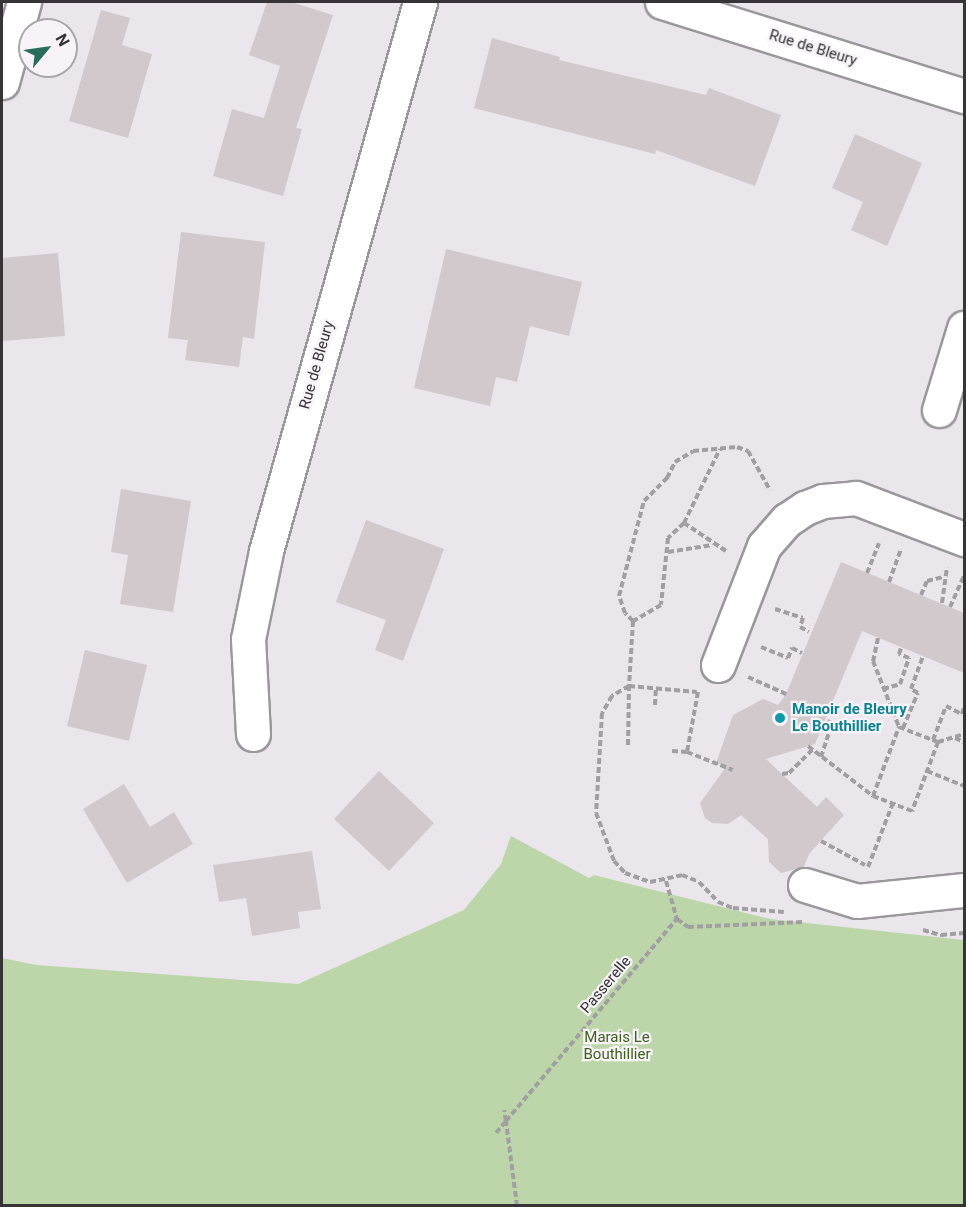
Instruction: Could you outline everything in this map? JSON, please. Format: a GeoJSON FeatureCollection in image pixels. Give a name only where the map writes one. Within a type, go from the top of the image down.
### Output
{"type":"FeatureCollection","features":[{"type":"Feature","properties":{"kind":"street"},"geometry":{"type":"LineString","coordinates":[[2,82],[24,2]]}},
{"type":"Feature","properties":{"kind":"street","name":"Rue de Bleury"},"geometry":{"type":"LineString","coordinates":[[253,734],[248,639],[266,551],[420,2]]}},
{"type":"Feature","properties":{"kind":"street","name":"Rue de Bleury"},"geometry":{"type":"LineString","coordinates":[[662,2],[964,96]]}},
{"type":"Feature","properties":{"kind":"street"},"geometry":{"type":"LineString","coordinates":[[939,410],[964,328]]}},
{"type":"Feature","properties":{"kind":"street"},"geometry":{"type":"LineString","coordinates":[[709,674],[764,546],[787,520],[824,501],[856,498],[964,539]]}},
{"type":"Feature","properties":{"kind":"street"},"geometry":{"type":"LineString","coordinates":[[805,885],[857,901],[964,890]]}},
{"type":"Feature","properties":{"kind":"path"},"geometry":{"type":"LineString","coordinates":[[633,621],[662,605],[668,538],[684,524],[720,449]]}},
{"type":"Feature","properties":{"kind":"path"},"geometry":{"type":"LineString","coordinates":[[633,621],[625,614],[619,596],[646,495],[667,478],[683,455],[720,449],[748,451],[787,520]]}},
{"type":"Feature","properties":{"kind":"path"},"geometry":{"type":"LineString","coordinates":[[668,552],[713,545],[684,524]]}},
{"type":"Feature","properties":{"kind":"path"},"geometry":{"type":"LineString","coordinates":[[867,573],[872,559]]}},
{"type":"Feature","properties":{"kind":"path"},"geometry":{"type":"LineString","coordinates":[[889,582],[894,568]]}},
{"type":"Feature","properties":{"kind":"path"},"geometry":{"type":"LineString","coordinates":[[921,595],[927,581],[943,576],[942,603]]}},
{"type":"Feature","properties":{"kind":"path"},"geometry":{"type":"LineString","coordinates":[[950,607],[964,576]]}},
{"type":"Feature","properties":{"kind":"path"},"geometry":{"type":"LineString","coordinates":[[792,615],[803,618],[800,627],[809,632]]}},
{"type":"Feature","properties":{"kind":"path"},"geometry":{"type":"LineString","coordinates":[[628,745],[633,621]]}},
{"type":"Feature","properties":{"kind":"path"},"geometry":{"type":"LineString","coordinates":[[878,638],[873,661],[901,728],[936,741],[964,734]]}},
{"type":"Feature","properties":{"kind":"path"},"geometry":{"type":"LineString","coordinates":[[777,654],[788,658],[792,648],[802,653]]}},
{"type":"Feature","properties":{"kind":"path"},"geometry":{"type":"LineString","coordinates":[[883,689],[900,684],[909,658],[899,654],[901,648]]}},
{"type":"Feature","properties":{"kind":"path"},"geometry":{"type":"LineString","coordinates":[[873,796],[918,693],[910,689],[923,656]]}},
{"type":"Feature","properties":{"kind":"path"},"geometry":{"type":"LineString","coordinates":[[687,752],[698,693],[709,674]]}},
{"type":"Feature","properties":{"kind":"path"},"geometry":{"type":"LineString","coordinates":[[765,684],[786,694]]}},
{"type":"Feature","properties":{"kind":"path"},"geometry":{"type":"LineString","coordinates":[[698,693],[629,686],[612,696],[602,713],[596,813],[614,861],[625,873],[650,882],[666,881],[682,875],[691,878],[718,902],[733,908],[786,912]]}},
{"type":"Feature","properties":{"kind":"path"},"geometry":{"type":"LineString","coordinates":[[655,705],[656,688]]}},
{"type":"Feature","properties":{"kind":"path"},"geometry":{"type":"LineString","coordinates":[[782,774],[789,773],[810,748],[873,796],[912,811],[927,771],[946,706],[962,714],[964,707]]}},
{"type":"Feature","properties":{"kind":"path"},"geometry":{"type":"LineString","coordinates":[[821,758],[832,723],[827,721]]}},
{"type":"Feature","properties":{"kind":"path"},"geometry":{"type":"LineString","coordinates":[[955,738],[964,742]]}},
{"type":"Feature","properties":{"kind":"path"},"geometry":{"type":"LineString","coordinates":[[672,751],[687,752],[733,770]]}},
{"type":"Feature","properties":{"kind":"path"},"geometry":{"type":"LineString","coordinates":[[927,771],[964,786]]}},
{"type":"Feature","properties":{"kind":"path"},"geometry":{"type":"LineString","coordinates":[[865,874],[870,867],[893,803]]}},
{"type":"Feature","properties":{"kind":"path"},"geometry":{"type":"LineString","coordinates":[[821,841],[870,867]]}},
{"type":"Feature","properties":{"kind":"path","name":"Passerelle"},"geometry":{"type":"LineString","coordinates":[[496,1132],[678,919],[666,881]]}},
{"type":"Feature","properties":{"kind":"path"},"geometry":{"type":"LineString","coordinates":[[504,1110],[517,1206]]}},
{"type":"Feature","properties":{"kind":"green space","name":"Marais Le Bouthillier"},"geometry":{"type":"Polygon","coordinates":[[[511,836],[589,878],[594,875],[770,919],[964,940],[964,1205],[2,1205],[2,958],[36,965],[298,984],[464,910],[501,864],[511,836]]]}},
{"type":"Feature","properties":{"kind":"building"},"geometry":{"type":"Polygon","coordinates":[[[267,2],[291,2],[333,15],[296,128],[302,129],[283,196],[213,176],[232,109],[264,118],[280,66],[249,55],[267,2]]]}},
{"type":"Feature","properties":{"kind":"building"},"geometry":{"type":"Polygon","coordinates":[[[101,10],[130,18],[122,45],[152,54],[128,138],[69,121],[101,10]]]}},
{"type":"Feature","properties":{"kind":"building"},"geometry":{"type":"Polygon","coordinates":[[[492,38],[560,57],[559,60],[706,95],[709,88],[781,115],[755,186],[656,150],[655,154],[474,108],[492,38]]]}},
{"type":"Feature","properties":{"kind":"building"},"geometry":{"type":"Polygon","coordinates":[[[855,134],[922,163],[887,246],[851,230],[863,202],[832,188],[855,134]]]}},
{"type":"Feature","properties":{"kind":"building"},"geometry":{"type":"Polygon","coordinates":[[[181,232],[265,242],[254,339],[243,337],[239,367],[185,360],[188,340],[168,338],[181,232]]]}},
{"type":"Feature","properties":{"kind":"building"},"geometry":{"type":"Polygon","coordinates":[[[446,249],[582,282],[569,336],[530,326],[517,382],[496,377],[490,406],[414,388],[446,249]]]}},
{"type":"Feature","properties":{"kind":"building"},"geometry":{"type":"Polygon","coordinates":[[[58,253],[65,336],[2,341],[2,258],[58,253]]]}},
{"type":"Feature","properties":{"kind":"building"},"geometry":{"type":"Polygon","coordinates":[[[121,489],[191,501],[173,612],[120,604],[128,555],[111,552],[121,489]]]}},
{"type":"Feature","properties":{"kind":"building"},"geometry":{"type":"Polygon","coordinates":[[[366,520],[444,549],[403,661],[375,650],[386,620],[336,602],[366,520]]]}},
{"type":"Feature","properties":{"kind":"building","name":"Manoir de Bleury Le Bouthillier"},"geometry":{"type":"Polygon","coordinates":[[[841,562],[964,613],[964,673],[862,631],[815,744],[766,759],[817,807],[826,797],[844,815],[809,854],[804,867],[781,873],[769,862],[768,839],[741,815],[728,824],[712,823],[705,818],[700,803],[726,767],[716,763],[733,715],[763,699],[778,705],[786,694],[841,562]]]}},
{"type":"Feature","properties":{"kind":"building"},"geometry":{"type":"Polygon","coordinates":[[[85,650],[147,665],[129,741],[67,726],[85,650]]]}},
{"type":"Feature","properties":{"kind":"building"},"geometry":{"type":"Polygon","coordinates":[[[379,771],[434,823],[389,871],[334,819],[379,771]]]}},
{"type":"Feature","properties":{"kind":"building"},"geometry":{"type":"Polygon","coordinates":[[[124,784],[150,827],[174,812],[193,844],[127,883],[83,809],[124,784]]]}},
{"type":"Feature","properties":{"kind":"building"},"geometry":{"type":"Polygon","coordinates":[[[312,851],[321,909],[298,912],[300,928],[252,936],[246,898],[219,902],[213,865],[312,851]]]}},
{"type":"Feature","properties":{"kind":"place","name":"Manoir de Bleury Le Bouthillier"},"geometry":{"type":"Point","coordinates":[780,718]}}]}
